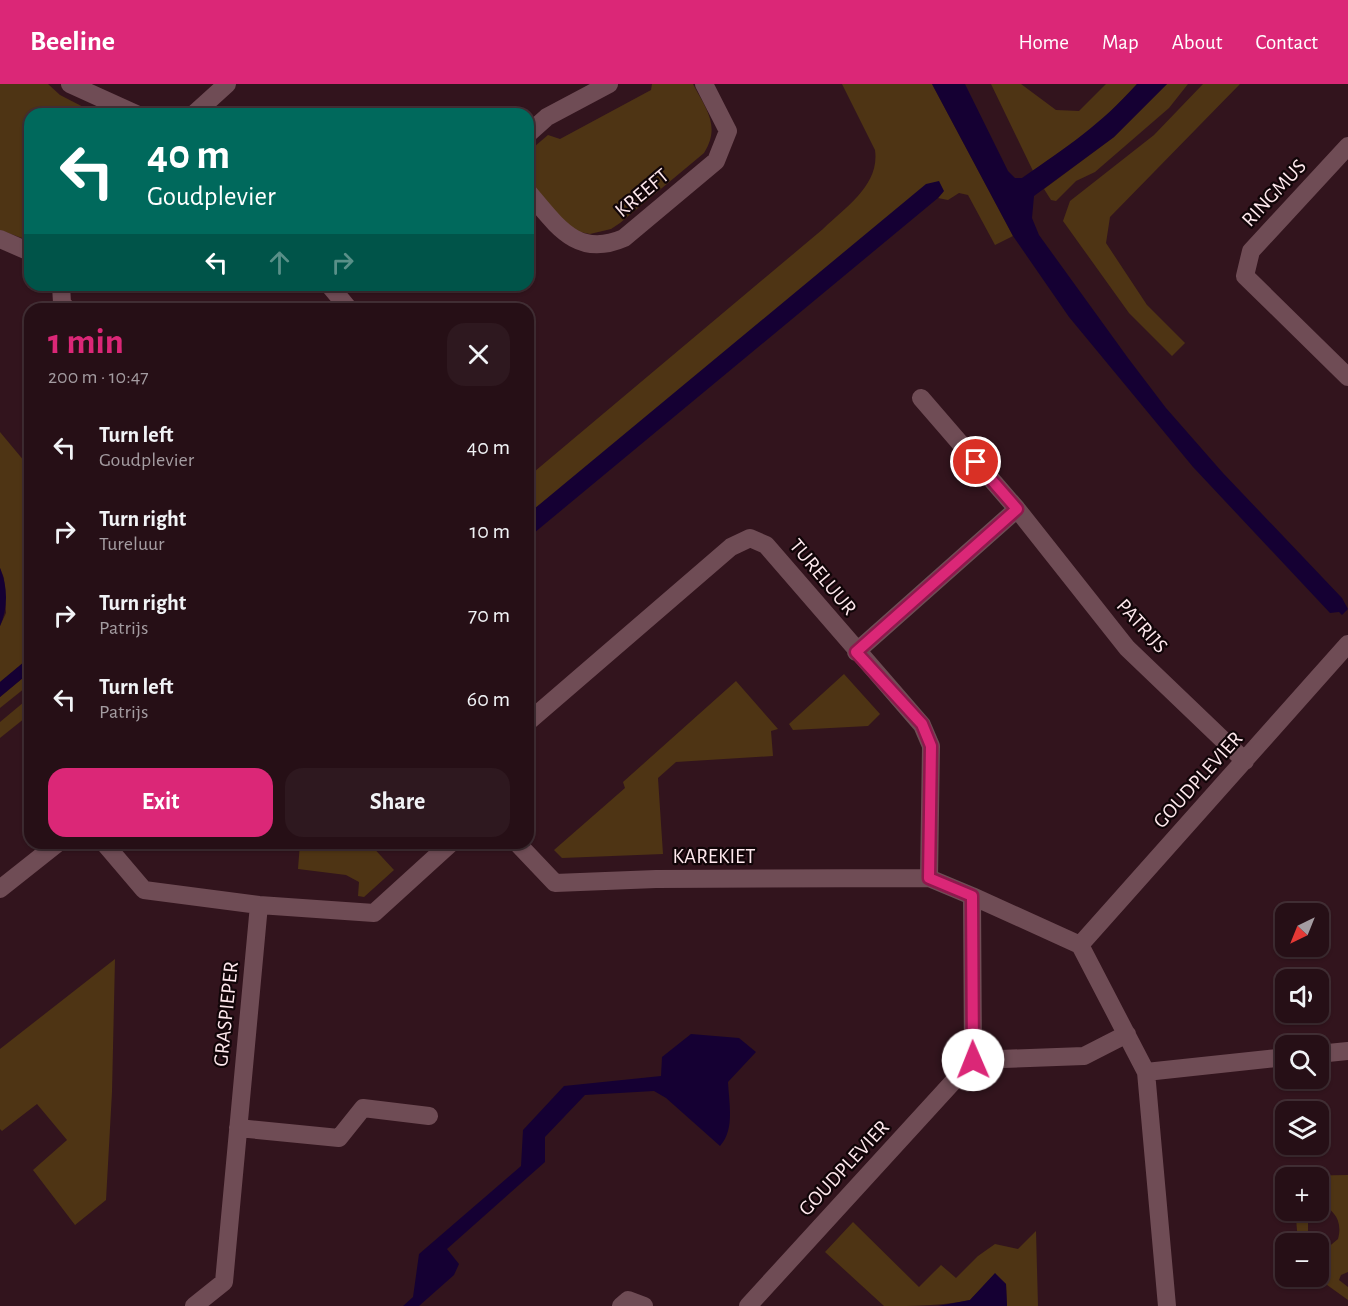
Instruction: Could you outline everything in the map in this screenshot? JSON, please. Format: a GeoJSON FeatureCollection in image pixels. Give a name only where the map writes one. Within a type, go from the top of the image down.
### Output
{"type":"FeatureCollection","features":[{"type":"Feature","properties":{"kind":"street"},"geometry":{"type":"LineString","coordinates":[[70,84],[119,108]]}},
{"type":"Feature","properties":{"kind":"street"},"geometry":{"type":"LineString","coordinates":[[201,108],[227,84]]}},
{"type":"Feature","properties":{"kind":"street"},"geometry":{"type":"LineString","coordinates":[[534,129],[547,117],[609,84]]}},
{"type":"Feature","properties":{"kind":"street","name":"KREEFT"},"geometry":{"type":"LineString","coordinates":[[534,199],[567,236],[578,241],[607,246],[624,238],[716,161],[728,131],[704,84]]}},
{"type":"Feature","properties":{"kind":"street","name":"RINGMUS"},"geometry":{"type":"LineString","coordinates":[[1348,146],[1251,251],[1245,276],[1348,377]]}},
{"type":"Feature","properties":{"kind":"street"},"geometry":{"type":"LineString","coordinates":[[0,239],[24,249]]}},
{"type":"Feature","properties":{"kind":"street","name":"PATRIJS"},"geometry":{"type":"LineString","coordinates":[[921,398],[1017,509],[1127,648],[1245,761]]}},
{"type":"Feature","properties":{"kind":"street"},"geometry":{"type":"LineString","coordinates":[[856,652],[1017,509]]}},
{"type":"Feature","properties":{"kind":"street","name":"TURELUUR"},"geometry":{"type":"LineString","coordinates":[[534,717],[731,547],[750,538],[766,545],[856,652],[922,724],[931,746],[929,878]]}},
{"type":"Feature","properties":{"kind":"street","name":"GOUDPLEVIER"},"geometry":{"type":"LineString","coordinates":[[1080,945],[1348,644]]}},
{"type":"Feature","properties":{"kind":"street"},"geometry":{"type":"LineString","coordinates":[[0,889],[50,849]]}},
{"type":"Feature","properties":{"kind":"street"},"geometry":{"type":"LineString","coordinates":[[109,849],[144,890],[259,905],[374,913],[444,849]]}},
{"type":"Feature","properties":{"kind":"street","name":"KAREKIET"},"geometry":{"type":"LineString","coordinates":[[523,849],[555,883],[656,879],[929,878]]}},
{"type":"Feature","properties":{"kind":"street"},"geometry":{"type":"LineString","coordinates":[[929,878],[1080,945],[1146,1072],[1167,1306]]}},
{"type":"Feature","properties":{"kind":"street"},"geometry":{"type":"LineString","coordinates":[[972,896],[973,1060],[1084,1056],[1127,1034]]}},
{"type":"Feature","properties":{"kind":"street","name":"GRASPIEPER"},"geometry":{"type":"LineString","coordinates":[[194,1306],[224,1282],[259,905]]}},
{"type":"Feature","properties":{"kind":"street"},"geometry":{"type":"LineString","coordinates":[[1329,1053],[1348,1051]]}},
{"type":"Feature","properties":{"kind":"street"},"geometry":{"type":"LineString","coordinates":[[1146,1072],[1275,1058]]}},
{"type":"Feature","properties":{"kind":"street","name":"GOUDPLEVIER"},"geometry":{"type":"LineString","coordinates":[[748,1306],[973,1060]]}},
{"type":"Feature","properties":{"kind":"street"},"geometry":{"type":"LineString","coordinates":[[238,1128],[339,1138],[363,1108],[429,1116]]}},
{"type":"Feature","properties":{"kind":"street"},"geometry":{"type":"LineString","coordinates":[[621,1306],[628,1300],[644,1306]]}},
{"type":"Feature","properties":{"kind":"shaded area"},"geometry":{"type":"Polygon","coordinates":[[[0,84],[48,84],[60,95],[85,108],[24,108],[24,239],[0,230],[0,84]]]}},
{"type":"Feature","properties":{"kind":"shaded area"},"geometry":{"type":"Polygon","coordinates":[[[652,84],[693,84],[710,118],[711,134],[704,153],[611,229],[590,234],[575,231],[564,224],[534,187],[534,147],[548,135],[560,139],[651,90],[652,84]]]}},
{"type":"Feature","properties":{"kind":"shaded area"},"geometry":{"type":"Polygon","coordinates":[[[842,84],[932,84],[1013,236],[995,245],[968,195],[959,193],[948,200],[938,198],[944,191],[534,509],[534,472],[851,204],[867,185],[872,174],[875,150],[842,84]]]}},
{"type":"Feature","properties":{"kind":"shaded area"},"geometry":{"type":"Polygon","coordinates":[[[932,84],[965,84],[1008,171],[1015,178],[1022,178],[1096,124],[1137,84],[1167,84],[1114,137],[1034,196],[1032,218],[1039,235],[1166,408],[1223,473],[1342,598],[1348,609],[1342,615],[1339,612],[1330,613],[1193,467],[1069,317],[1013,236],[932,84]]]}},
{"type":"Feature","properties":{"kind":"shaded area"},"geometry":{"type":"Polygon","coordinates":[[[991,84],[1021,84],[1056,110],[1079,111],[1106,84],[1137,84],[1101,122],[1033,171],[991,84]]]}},
{"type":"Feature","properties":{"kind":"shaded area"},"geometry":{"type":"Polygon","coordinates":[[[1167,84],[1188,84],[1169,108],[1095,172],[1076,181],[1056,201],[1051,200],[1044,189],[1114,137],[1167,84]]]}},
{"type":"Feature","properties":{"kind":"shaded area"},"geometry":{"type":"Polygon","coordinates":[[[1203,84],[1240,84],[1110,217],[1106,243],[1147,305],[1185,343],[1172,356],[1129,313],[1063,221],[1070,201],[1154,135],[1203,84]]]}},
{"type":"Feature","properties":{"kind":"shaded area"},"geometry":{"type":"Polygon","coordinates":[[[939,181],[944,191],[534,533],[534,509],[926,184],[939,181]]]}},
{"type":"Feature","properties":{"kind":"shaded area"},"geometry":{"type":"Polygon","coordinates":[[[0,432],[24,461],[24,662],[0,682],[0,626],[6,613],[4,578],[0,568],[0,432]]]}},
{"type":"Feature","properties":{"kind":"shaded area"},"geometry":{"type":"Polygon","coordinates":[[[0,568],[6,597],[0,626],[0,568]]]}},
{"type":"Feature","properties":{"kind":"shaded area"},"geometry":{"type":"Polygon","coordinates":[[[24,662],[24,677],[0,697],[0,682],[24,662]]]}},
{"type":"Feature","properties":{"kind":"shaded area"},"geometry":{"type":"Polygon","coordinates":[[[844,674],[880,714],[868,726],[793,730],[789,724],[844,674]]]}},
{"type":"Feature","properties":{"kind":"shaded area"},"geometry":{"type":"Polygon","coordinates":[[[24,677],[24,689],[0,708],[0,697],[24,677]]]}},
{"type":"Feature","properties":{"kind":"shaded area"},"geometry":{"type":"Polygon","coordinates":[[[736,681],[778,729],[771,731],[773,756],[676,762],[658,778],[663,854],[562,858],[554,850],[625,788],[623,782],[736,681]]]}},
{"type":"Feature","properties":{"kind":"shaded area"},"geometry":{"type":"Polygon","coordinates":[[[24,702],[24,719],[0,738],[0,722],[24,702]]]}},
{"type":"Feature","properties":{"kind":"shaded area"},"geometry":{"type":"Polygon","coordinates":[[[300,849],[375,849],[394,870],[364,897],[358,896],[359,882],[346,875],[298,869],[300,849]]]}},
{"type":"Feature","properties":{"kind":"shaded area"},"geometry":{"type":"Polygon","coordinates":[[[115,959],[112,1092],[106,1200],[75,1225],[33,1170],[67,1140],[37,1104],[2,1131],[0,1129],[0,1049],[115,959]]]}},
{"type":"Feature","properties":{"kind":"shaded area"},"geometry":{"type":"Polygon","coordinates":[[[691,1034],[739,1038],[756,1052],[728,1082],[730,1107],[728,1132],[720,1146],[666,1098],[654,1091],[585,1095],[545,1137],[545,1162],[447,1249],[459,1264],[454,1275],[419,1306],[403,1306],[413,1297],[419,1254],[521,1166],[523,1130],[564,1086],[661,1076],[662,1057],[691,1034]]]}},
{"type":"Feature","properties":{"kind":"shaded area"},"geometry":{"type":"Polygon","coordinates":[[[1329,1175],[1348,1175],[1348,1272],[1341,1275],[1339,1280],[1348,1287],[1348,1300],[1329,1286],[1329,1246],[1338,1239],[1339,1226],[1329,1208],[1329,1175]]]}},
{"type":"Feature","properties":{"kind":"shaded area"},"geometry":{"type":"Polygon","coordinates":[[[1296,1221],[1308,1221],[1308,1233],[1297,1233],[1296,1221]]]}},
{"type":"Feature","properties":{"kind":"shaded area"},"geometry":{"type":"Polygon","coordinates":[[[853,1222],[919,1287],[941,1265],[956,1278],[978,1256],[995,1244],[1018,1249],[1036,1231],[1038,1306],[1007,1306],[1006,1284],[995,1274],[970,1300],[938,1305],[884,1306],[825,1252],[853,1222]]]}},
{"type":"Feature","properties":{"kind":"shaded area"},"geometry":{"type":"Polygon","coordinates":[[[995,1273],[1006,1284],[1007,1306],[938,1306],[970,1300],[995,1273]]]}},
{"type":"Feature","properties":{"kind":"route"},"geometry":{"type":"LineString","coordinates":[[973,1060],[972,896],[929,878],[931,746],[922,724],[856,652],[1017,509],[976,462]]}}]}
